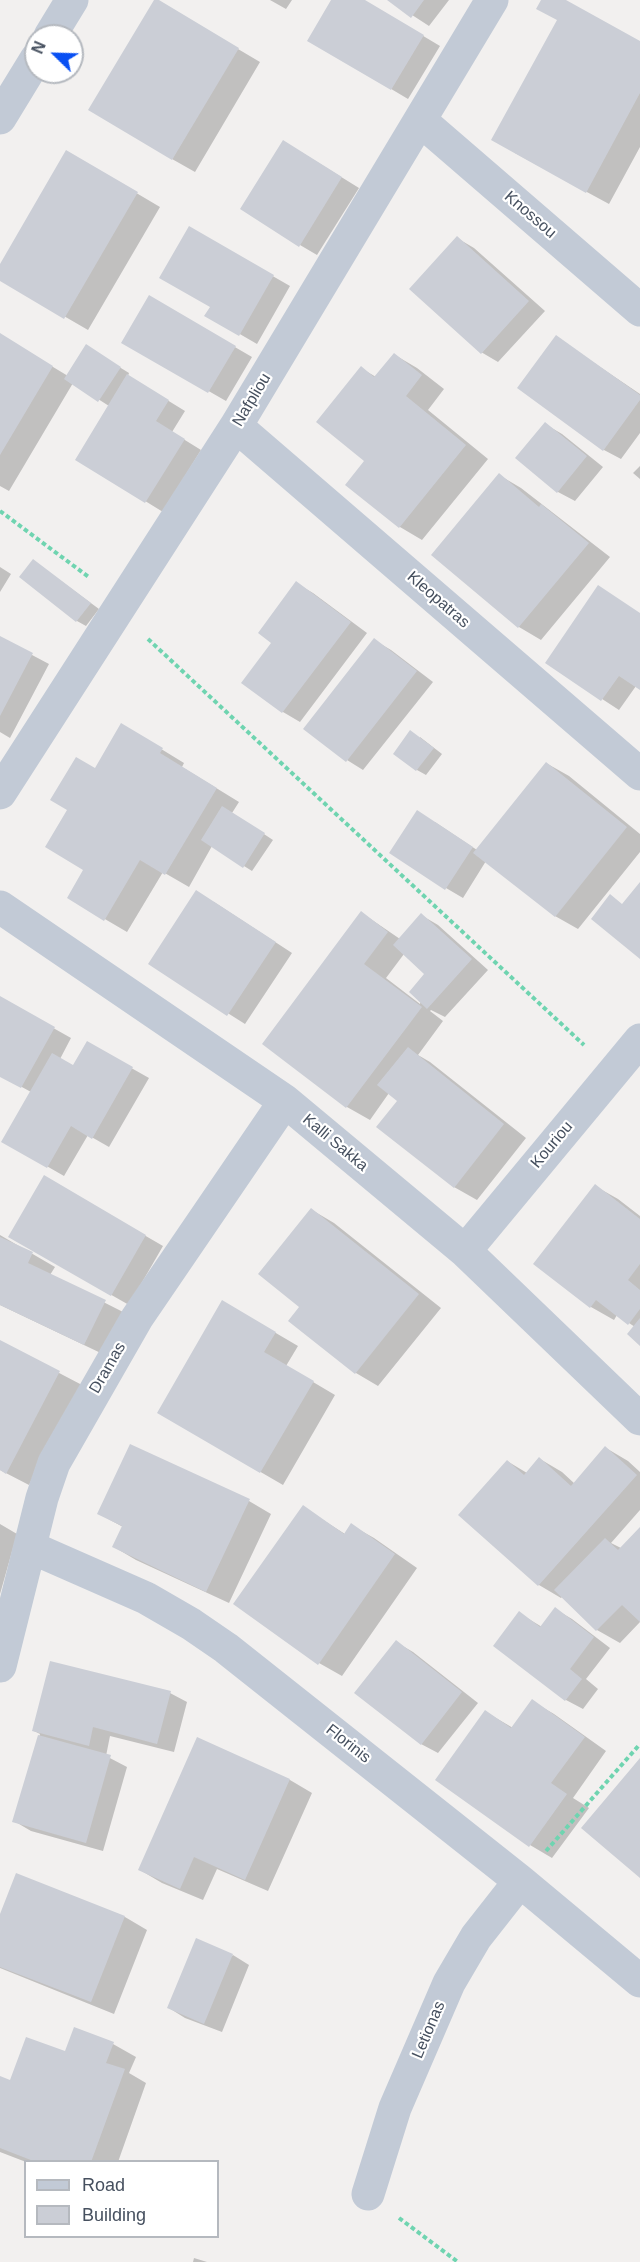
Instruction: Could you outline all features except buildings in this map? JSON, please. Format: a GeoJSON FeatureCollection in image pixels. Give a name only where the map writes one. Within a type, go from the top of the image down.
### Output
{"type":"FeatureCollection","features":[{"type":"Feature","properties":{"kind":"street"},"geometry":{"type":"LineString","coordinates":[[57,24],[72,0]]}},
{"type":"Feature","properties":{"kind":"street","name":"Nafpliou"},"geometry":{"type":"LineString","coordinates":[[0,794],[236,426],[492,0]]}},
{"type":"Feature","properties":{"kind":"street"},"geometry":{"type":"LineString","coordinates":[[0,118],[24,79]]}},
{"type":"Feature","properties":{"kind":"street","name":"Knossou"},"geometry":{"type":"LineString","coordinates":[[421,121],[640,310]]}},
{"type":"Feature","properties":{"kind":"street","name":"Kleopatras"},"geometry":{"type":"LineString","coordinates":[[236,426],[640,774]]}},
{"type":"Feature","properties":{"kind":"street","name":"Kalli Sakka"},"geometry":{"type":"LineString","coordinates":[[0,907],[285,1101],[465,1251],[640,1419]]}},
{"type":"Feature","properties":{"kind":"street","name":"Kouriou"},"geometry":{"type":"LineString","coordinates":[[465,1251],[640,1040]]}},
{"type":"Feature","properties":{"kind":"street","name":"Dramas"},"geometry":{"type":"LineString","coordinates":[[0,1666],[42,1498],[54,1463],[137,1318],[285,1101]]}},
{"type":"Feature","properties":{"kind":"street","name":"Florinis"},"geometry":{"type":"LineString","coordinates":[[30,1547],[146,1598],[226,1647],[520,1881],[640,1981]]}},
{"type":"Feature","properties":{"kind":"street","name":"Letionas"},"geometry":{"type":"LineString","coordinates":[[368,2194],[395,2108],[449,1983],[476,1937],[520,1881]]}},
{"type":"Feature","properties":{"kind":"path"},"geometry":{"type":"LineString","coordinates":[[0,511],[123,602],[139,631],[613,1072]]}},
{"type":"Feature","properties":{"kind":"path"},"geometry":{"type":"LineString","coordinates":[[520,1881],[640,1744]]}},
{"type":"Feature","properties":{"kind":"path"},"geometry":{"type":"LineString","coordinates":[[368,2194],[458,2262]]}}]}
